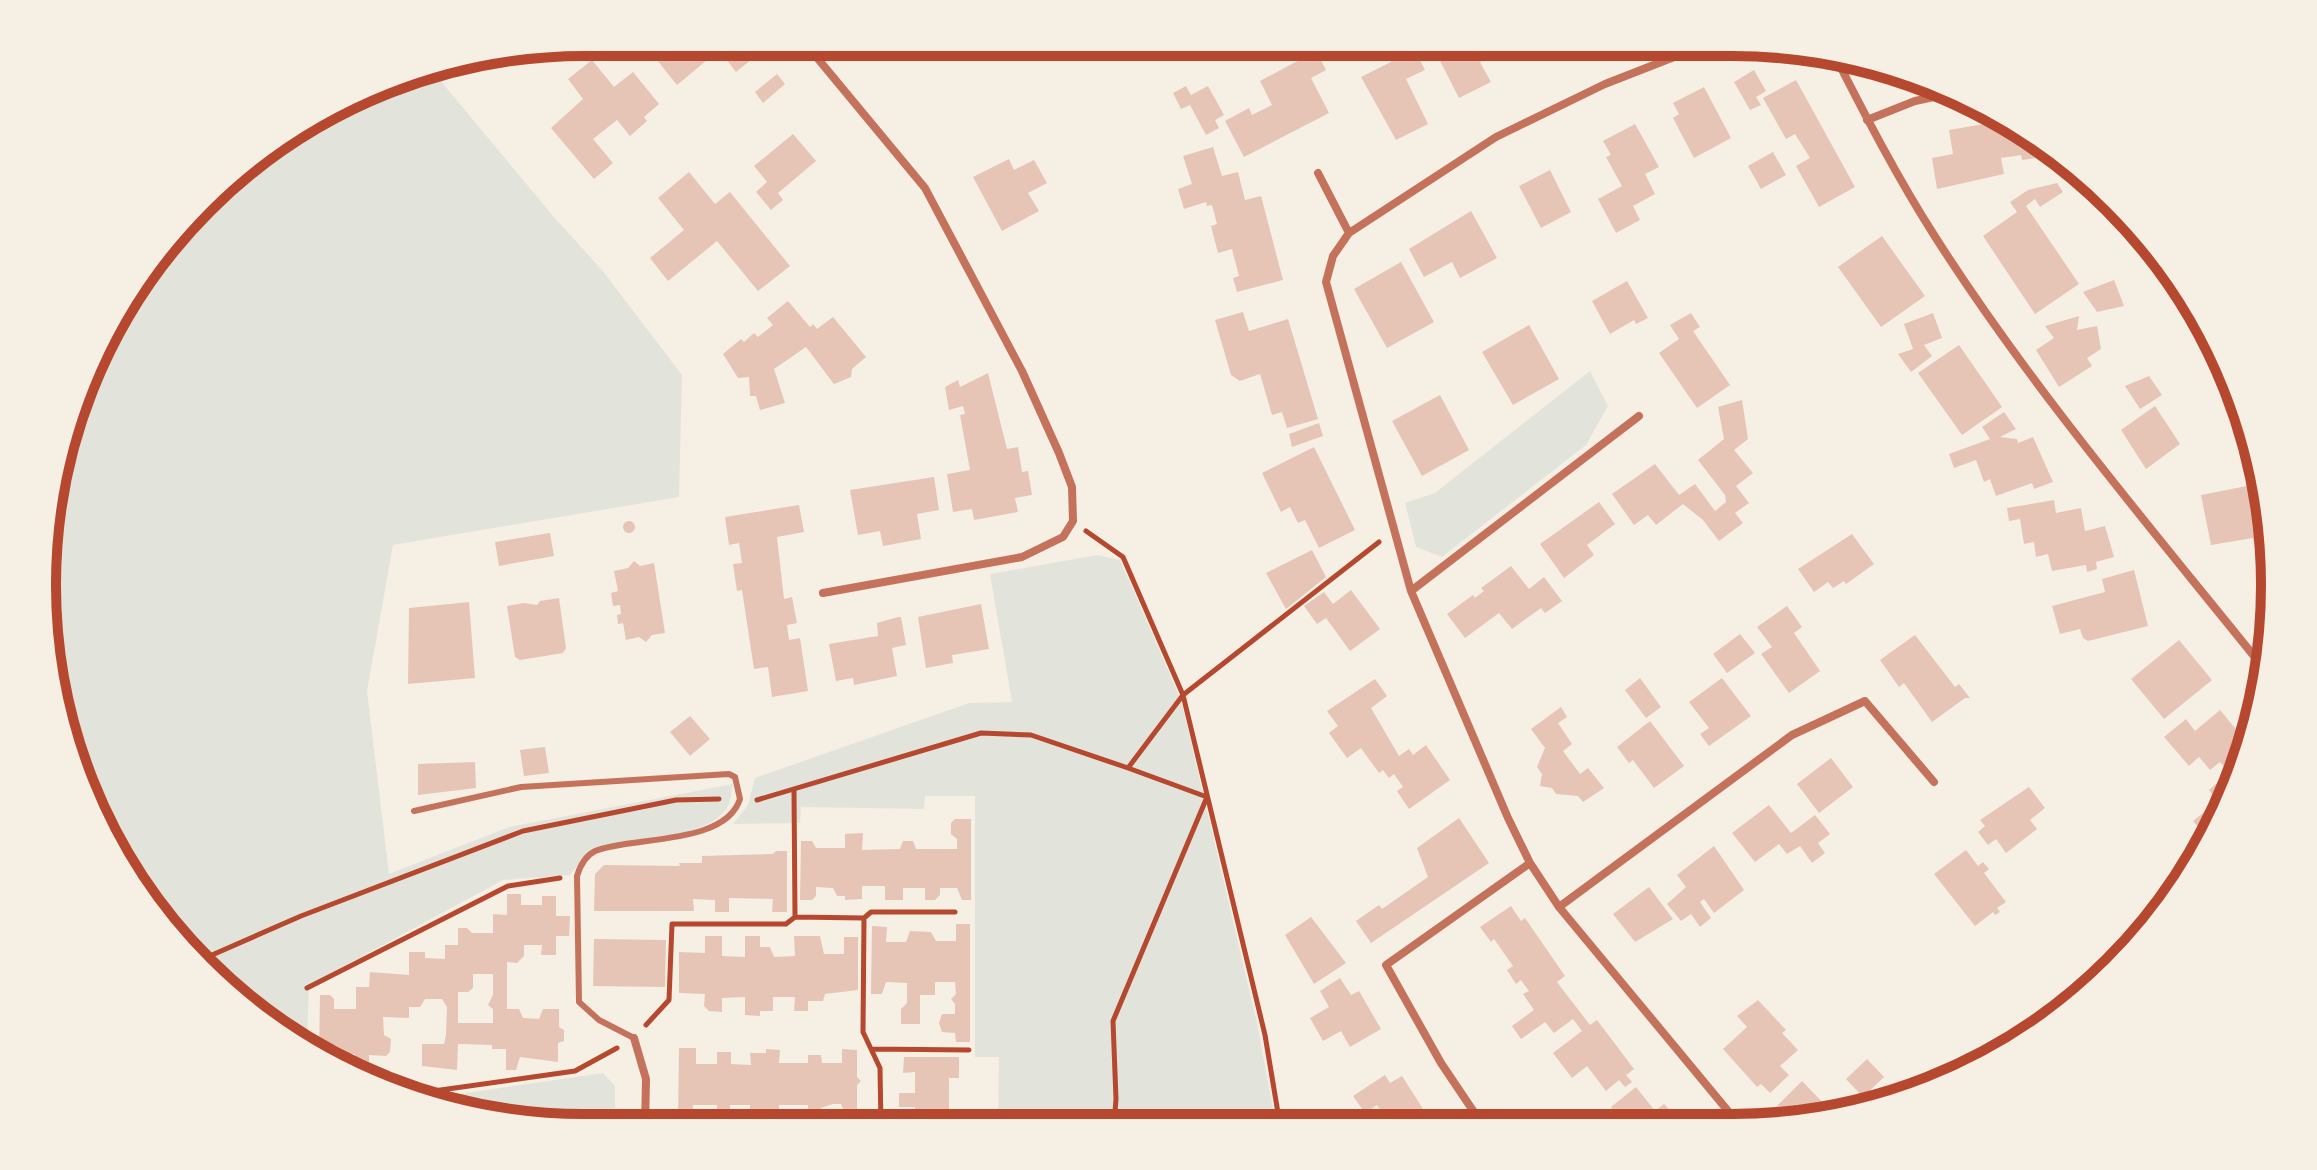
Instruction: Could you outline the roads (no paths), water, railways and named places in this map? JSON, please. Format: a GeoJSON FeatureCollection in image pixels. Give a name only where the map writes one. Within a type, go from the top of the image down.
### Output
{"type":"FeatureCollection","features":[{"type":"Feature","properties":{"kind":"street"},"geometry":{"type":"LineString","coordinates":[[816,56],[925,188],[1022,371],[1072,487],[1073,521],[1063,537],[1022,557],[823,593]]}},
{"type":"Feature","properties":{"kind":"street"},"geometry":{"type":"LineString","coordinates":[[1677,56],[1605,84],[1496,137],[1349,233],[1333,256],[1326,282],[1392,531],[1411,591],[1530,863],[1559,907],[1731,1114]]}},
{"type":"Feature","properties":{"kind":"street"},"geometry":{"type":"LineString","coordinates":[[1841,67],[1867,120],[1934,235],[2012,347],[2067,422],[2255,658]]}},
{"type":"Feature","properties":{"kind":"street"},"geometry":{"type":"LineString","coordinates":[[1867,120],[1915,101],[1935,97]]}},
{"type":"Feature","properties":{"kind":"street"},"geometry":{"type":"LineString","coordinates":[[1318,173],[1349,233]]}},
{"type":"Feature","properties":{"kind":"street"},"geometry":{"type":"LineString","coordinates":[[1411,591],[1639,416]]}},
{"type":"Feature","properties":{"kind":"street"},"geometry":{"type":"LineString","coordinates":[[1559,907],[1792,735],[1865,701],[1934,782]]}},
{"type":"Feature","properties":{"kind":"street"},"geometry":{"type":"LineString","coordinates":[[1475,1114],[1441,1063],[1386,965],[1530,863]]}},
{"type":"Feature","properties":{"kind":"street"},"geometry":{"type":"LineString","coordinates":[[634,1038],[646,1079],[645,1114]]}},
{"type":"Feature","properties":{"kind":"lane"},"geometry":{"type":"LineString","coordinates":[[414,811],[521,787],[729,774],[739,782],[740,799],[734,811],[711,825],[665,840],[595,851],[586,858],[577,876],[579,1002],[599,1020],[634,1038]]}}]}
